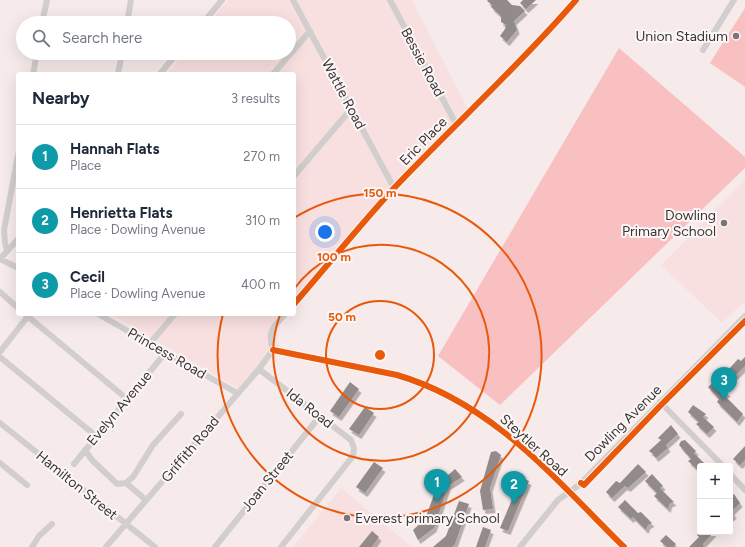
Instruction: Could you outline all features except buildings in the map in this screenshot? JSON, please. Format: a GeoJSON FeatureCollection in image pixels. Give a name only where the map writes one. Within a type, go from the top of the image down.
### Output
{"type":"FeatureCollection","features":[{"type":"Feature","properties":{"kind":"street"},"geometry":{"type":"LineString","coordinates":[[43,16],[46,0]]}},
{"type":"Feature","properties":{"kind":"street"},"geometry":{"type":"LineString","coordinates":[[128,16],[131,0]]}},
{"type":"Feature","properties":{"kind":"street"},"geometry":{"type":"LineString","coordinates":[[209,16],[222,0]]}},
{"type":"Feature","properties":{"kind":"street","name":"Wattle Road"},"geometry":{"type":"LineString","coordinates":[[293,0],[394,188]]}},
{"type":"Feature","properties":{"kind":"street","name":"Bessie Road"},"geometry":{"type":"LineString","coordinates":[[390,0],[456,124]]}},
{"type":"Feature","properties":{"kind":"street","name":"Eric Place"},"geometry":{"type":"LineString","coordinates":[[296,302],[394,188],[543,38],[576,0]]}},
{"type":"Feature","properties":{"kind":"street"},"geometry":{"type":"LineString","coordinates":[[703,50],[734,0]]}},
{"type":"Feature","properties":{"kind":"street"},"geometry":{"type":"LineString","coordinates":[[296,47],[310,31]]}},
{"type":"Feature","properties":{"kind":"street"},"geometry":{"type":"LineString","coordinates":[[33,72],[36,60]]}},
{"type":"Feature","properties":{"kind":"street"},"geometry":{"type":"LineString","coordinates":[[118,72],[121,60]]}},
{"type":"Feature","properties":{"kind":"street"},"geometry":{"type":"LineString","coordinates":[[162,72],[171,60]]}},
{"type":"Feature","properties":{"kind":"street"},"geometry":{"type":"LineString","coordinates":[[275,72],[285,60]]}},
{"type":"Feature","properties":{"kind":"street"},"geometry":{"type":"LineString","coordinates":[[296,174],[352,108]]}},
{"type":"Feature","properties":{"kind":"street"},"geometry":{"type":"LineString","coordinates":[[7,251],[4,230],[16,166]]}},
{"type":"Feature","properties":{"kind":"street"},"geometry":{"type":"LineString","coordinates":[[16,241],[0,259],[16,267]]}},
{"type":"Feature","properties":{"kind":"street"},"geometry":{"type":"LineString","coordinates":[[0,292],[16,306]]}},
{"type":"Feature","properties":{"kind":"street"},"geometry":{"type":"LineString","coordinates":[[0,352],[26,316]]}},
{"type":"Feature","properties":{"kind":"street"},"geometry":{"type":"LineString","coordinates":[[28,316],[127,399]]}},
{"type":"Feature","properties":{"kind":"street","name":"Princess Road"},"geometry":{"type":"LineString","coordinates":[[102,316],[237,393]]}},
{"type":"Feature","properties":{"kind":"street"},"geometry":{"type":"LineString","coordinates":[[150,343],[174,316]]}},
{"type":"Feature","properties":{"kind":"street"},"geometry":{"type":"LineString","coordinates":[[273,350],[270,341],[271,332],[283,316]]}},
{"type":"Feature","properties":{"kind":"street","name":"Dowling Avenue"},"geometry":{"type":"LineString","coordinates":[[520,547],[558,500],[581,483],[744,319]]}},
{"type":"Feature","properties":{"kind":"street","name":"Griffith Road"},"geometry":{"type":"LineString","coordinates":[[106,547],[259,369],[273,350]]}},
{"type":"Feature","properties":{"kind":"street","name":"Steytler Road"},"geometry":{"type":"LineString","coordinates":[[273,350],[397,375],[451,396],[505,432],[569,492],[624,547]]}},
{"type":"Feature","properties":{"kind":"street","name":"Evelyn Avenue"},"geometry":{"type":"LineString","coordinates":[[74,464],[166,352]]}},
{"type":"Feature","properties":{"kind":"street"},"geometry":{"type":"LineString","coordinates":[[0,357],[96,436]]}},
{"type":"Feature","properties":{"kind":"street","name":"Ida Road"},"geometry":{"type":"LineString","coordinates":[[259,369],[351,440],[354,452],[353,456],[281,547]]}},
{"type":"Feature","properties":{"kind":"street"},"geometry":{"type":"LineString","coordinates":[[660,402],[720,463]]}},
{"type":"Feature","properties":{"kind":"street"},"geometry":{"type":"LineString","coordinates":[[85,450],[92,460],[117,484],[126,483],[133,477],[153,445],[181,414]]}},
{"type":"Feature","properties":{"kind":"street","name":"Joan Street"},"geometry":{"type":"LineString","coordinates":[[215,547],[320,416]]}},
{"type":"Feature","properties":{"kind":"street","name":"Hamilton Street"},"geometry":{"type":"LineString","coordinates":[[0,423],[155,547]]}},
{"type":"Feature","properties":{"kind":"street"},"geometry":{"type":"LineString","coordinates":[[0,463],[27,485]]}},
{"type":"Feature","properties":{"kind":"street"},"geometry":{"type":"LineString","coordinates":[[733,477],[745,490]]}},
{"type":"Feature","properties":{"kind":"street"},"geometry":{"type":"LineString","coordinates":[[126,483],[146,500]]}},
{"type":"Feature","properties":{"kind":"street"},"geometry":{"type":"LineString","coordinates":[[32,547],[39,536],[52,524]]}},
{"type":"Feature","properties":{"kind":"shaded area"},"geometry":{"type":"Polygon","coordinates":[[[228,0],[412,0],[469,111],[296,301],[296,72],[169,72],[179,60],[296,60],[296,16],[215,16],[228,0]]]}},
{"type":"Feature","properties":{"kind":"shaded area","name":"Union Stadium"},"geometry":{"type":"Polygon","coordinates":[[[745,8],[745,87],[710,63],[745,8]]]}},
{"type":"Feature","properties":{"kind":"shaded area"},"geometry":{"type":"Polygon","coordinates":[[[619,48],[745,157],[745,168],[500,405],[438,356],[619,48]]]}},
{"type":"Feature","properties":{"kind":"shaded area","name":"Dowling Primary School"},"geometry":{"type":"Polygon","coordinates":[[[745,180],[745,301],[722,323],[661,265],[745,180]]]}},
{"type":"Feature","properties":{"kind":"shaded area"},"geometry":{"type":"Polygon","coordinates":[[[114,316],[282,316],[277,340],[280,346],[239,389],[114,316]]]}},
{"type":"Feature","properties":{"kind":"shaded area","name":"Everest primary School"},"geometry":{"type":"Polygon","coordinates":[[[341,488],[412,547],[293,547],[341,488]]]}},
{"type":"Feature","properties":{"kind":"cycle path"},"geometry":{"type":"LineString","coordinates":[[296,302],[395,187],[510,72],[576,0]]}},
{"type":"Feature","properties":{"kind":"cycle path"},"geometry":{"type":"LineString","coordinates":[[581,483],[584,485],[745,321]]}},
{"type":"Feature","properties":{"kind":"cycle path"},"geometry":{"type":"LineString","coordinates":[[273,350],[397,375],[431,388],[463,404],[493,424],[521,446],[573,495],[624,547]]}},
{"type":"Feature","properties":{"kind":"place","name":"Union Stadium"},"geometry":{"type":"Point","coordinates":[736,36]}},
{"type":"Feature","properties":{"kind":"place","name":"Dowling Primary School"},"geometry":{"type":"Point","coordinates":[724,223]}},
{"type":"Feature","properties":{"kind":"place","name":"Cecil"},"geometry":{"type":"Point","coordinates":[724,400]}},
{"type":"Feature","properties":{"kind":"place","name":"Hannah Flats"},"geometry":{"type":"Point","coordinates":[437,502]}},
{"type":"Feature","properties":{"kind":"place","name":"Henrietta Flats"},"geometry":{"type":"Point","coordinates":[514,504]}},
{"type":"Feature","properties":{"kind":"place","name":"Everest primary School"},"geometry":{"type":"Point","coordinates":[347,518]}}]}
